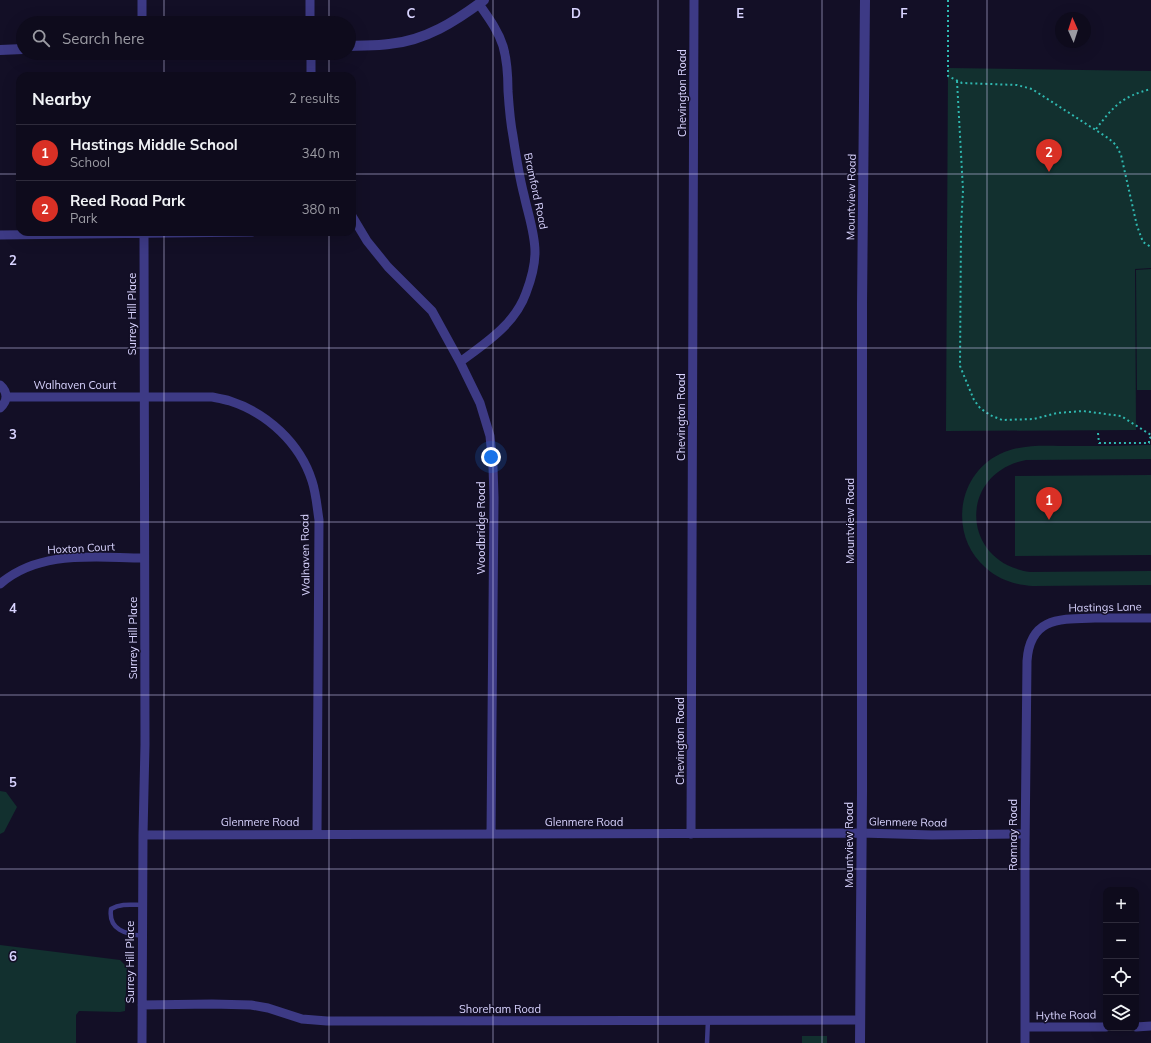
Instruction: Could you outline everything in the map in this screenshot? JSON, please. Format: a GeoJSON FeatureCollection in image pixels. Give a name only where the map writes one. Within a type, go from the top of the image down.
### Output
{"type":"FeatureCollection","features":[{"type":"Feature","properties":{"kind":"street"},"geometry":{"type":"LineString","coordinates":[[142,0],[142,16]]}},
{"type":"Feature","properties":{"kind":"street"},"geometry":{"type":"LineString","coordinates":[[310,0],[310,16]]}},
{"type":"Feature","properties":{"kind":"street","name":"Chevington Road"},"geometry":{"type":"LineString","coordinates":[[691,834],[694,0]]}},
{"type":"Feature","properties":{"kind":"street","name":"Mountview Road"},"geometry":{"type":"LineString","coordinates":[[860,1043],[862,304],[865,0]]}},
{"type":"Feature","properties":{"kind":"street"},"geometry":{"type":"LineString","coordinates":[[356,46],[405,42],[439,30],[454,22],[481,2]]}},
{"type":"Feature","properties":{"kind":"street","name":"Bramford Road"},"geometry":{"type":"LineString","coordinates":[[460,362],[495,336],[507,324],[517,310],[526,295],[531,279],[535,250],[513,135],[509,106],[507,68],[503,48],[499,35],[481,2]]}},
{"type":"Feature","properties":{"kind":"street"},"geometry":{"type":"LineString","coordinates":[[0,50],[16,50]]}},
{"type":"Feature","properties":{"kind":"street"},"geometry":{"type":"LineString","coordinates":[[311,60],[311,72]]}},
{"type":"Feature","properties":{"kind":"street","name":"Woodbridge Road"},"geometry":{"type":"LineString","coordinates":[[356,223],[367,241],[388,268],[432,311],[460,362],[480,403],[490,436],[493,467],[491,834]]}},
{"type":"Feature","properties":{"kind":"street"},"geometry":{"type":"LineString","coordinates":[[0,235],[16,235]]}},
{"type":"Feature","properties":{"kind":"street","name":"Surrey Hill Place"},"geometry":{"type":"LineString","coordinates":[[142,1043],[145,744],[144,236]]}},
{"type":"Feature","properties":{"kind":"street"},"geometry":{"type":"LineString","coordinates":[[0,385],[4,389],[6,397],[6,401],[0,408]]}},
{"type":"Feature","properties":{"kind":"street","name":"Walhaven Court"},"geometry":{"type":"LineString","coordinates":[[6,397],[144,397]]}},
{"type":"Feature","properties":{"kind":"street","name":"Walhaven Road"},"geometry":{"type":"LineString","coordinates":[[144,397],[212,397],[228,400],[244,406],[263,417],[290,440],[302,457],[312,481],[319,520],[317,834]]}},
{"type":"Feature","properties":{"kind":"street","name":"Hoxton Court"},"geometry":{"type":"LineString","coordinates":[[0,584],[22,569],[33,564],[56,559],[144,558]]}},
{"type":"Feature","properties":{"kind":"street","name":"Hastings Lane"},"geometry":{"type":"LineString","coordinates":[[1038,631],[1049,622],[1064,619],[1151,618]]}},
{"type":"Feature","properties":{"kind":"street","name":"Romnay Road"},"geometry":{"type":"LineString","coordinates":[[1025,1043],[1027,661],[1029,645],[1038,631]]}},
{"type":"Feature","properties":{"kind":"street","name":"Glenmere Road"},"geometry":{"type":"LineString","coordinates":[[143,835],[1025,834]]}},
{"type":"Feature","properties":{"kind":"street","name":"Shoreham Road"},"geometry":{"type":"LineString","coordinates":[[142,1004],[251,1005],[268,1008],[302,1019],[327,1021],[860,1020]]}},
{"type":"Feature","properties":{"kind":"street"},"geometry":{"type":"LineString","coordinates":[[1139,1027],[1151,1026]]}},
{"type":"Feature","properties":{"kind":"street","name":"Hythe Road"},"geometry":{"type":"LineString","coordinates":[[1026,1028],[1103,1027]]}},
{"type":"Feature","properties":{"kind":"lane"},"geometry":{"type":"LineString","coordinates":[[142,936],[124,932],[117,928],[113,924],[110,914],[111,909],[116,906],[143,905]]}},
{"type":"Feature","properties":{"kind":"lane"},"geometry":{"type":"LineString","coordinates":[[707,1043],[708,1020]]}},
{"type":"Feature","properties":{"kind":"path"},"geometry":{"type":"LineString","coordinates":[[948,0],[948,76],[962,83],[1017,85],[1032,89],[1108,138],[1116,145],[1121,155],[1136,226],[1143,242],[1151,247]]}},
{"type":"Feature","properties":{"kind":"path"},"geometry":{"type":"LineString","coordinates":[[957,81],[963,190],[961,228],[960,366],[974,400],[980,408],[990,415],[1002,420],[1034,419],[1057,413],[1083,411],[1121,416],[1151,436],[1149,443],[1099,444],[1098,433]]}},
{"type":"Feature","properties":{"kind":"path"},"geometry":{"type":"LineString","coordinates":[[1096,129],[1117,105],[1128,97],[1151,88]]}},
{"type":"Feature","properties":{"kind":"green space"},"geometry":{"type":"Polygon","coordinates":[[[948,68],[1151,71],[1151,268],[1135,269],[1136,430],[946,431],[948,68]]]}},
{"type":"Feature","properties":{"kind":"green space"},"geometry":{"type":"Polygon","coordinates":[[[1151,269],[1151,390],[1137,390],[1136,270],[1151,269]]]}},
{"type":"Feature","properties":{"kind":"green space"},"geometry":{"type":"Polygon","coordinates":[[[1151,445],[1151,459],[1026,460],[1004,468],[988,482],[979,499],[976,517],[980,536],[990,552],[1007,565],[1030,572],[1151,571],[1151,585],[1033,586],[1020,584],[996,576],[974,555],[966,540],[963,524],[963,507],[966,491],[974,476],[985,464],[1000,454],[1017,448],[1036,446],[1151,445]]]}},
{"type":"Feature","properties":{"kind":"green space"},"geometry":{"type":"Polygon","coordinates":[[[1151,475],[1151,555],[1015,556],[1015,476],[1151,475]]]}},
{"type":"Feature","properties":{"kind":"green space"},"geometry":{"type":"Polygon","coordinates":[[[0,791],[6,792],[17,807],[4,832],[0,834],[0,791]]]}},
{"type":"Feature","properties":{"kind":"green space"},"geometry":{"type":"Polygon","coordinates":[[[0,945],[120,960],[127,967],[125,1011],[79,1011],[76,1015],[76,1043],[0,1043],[0,945]]]}},
{"type":"Feature","properties":{"kind":"green space"},"geometry":{"type":"Polygon","coordinates":[[[802,1036],[827,1036],[827,1043],[802,1043],[802,1036]]]}},
{"type":"Feature","properties":{"kind":"place","name":"Reed Road Park"},"geometry":{"type":"Point","coordinates":[1049,172]}},
{"type":"Feature","properties":{"kind":"place","name":"Hastings Middle School"},"geometry":{"type":"Point","coordinates":[1049,520]}}]}
